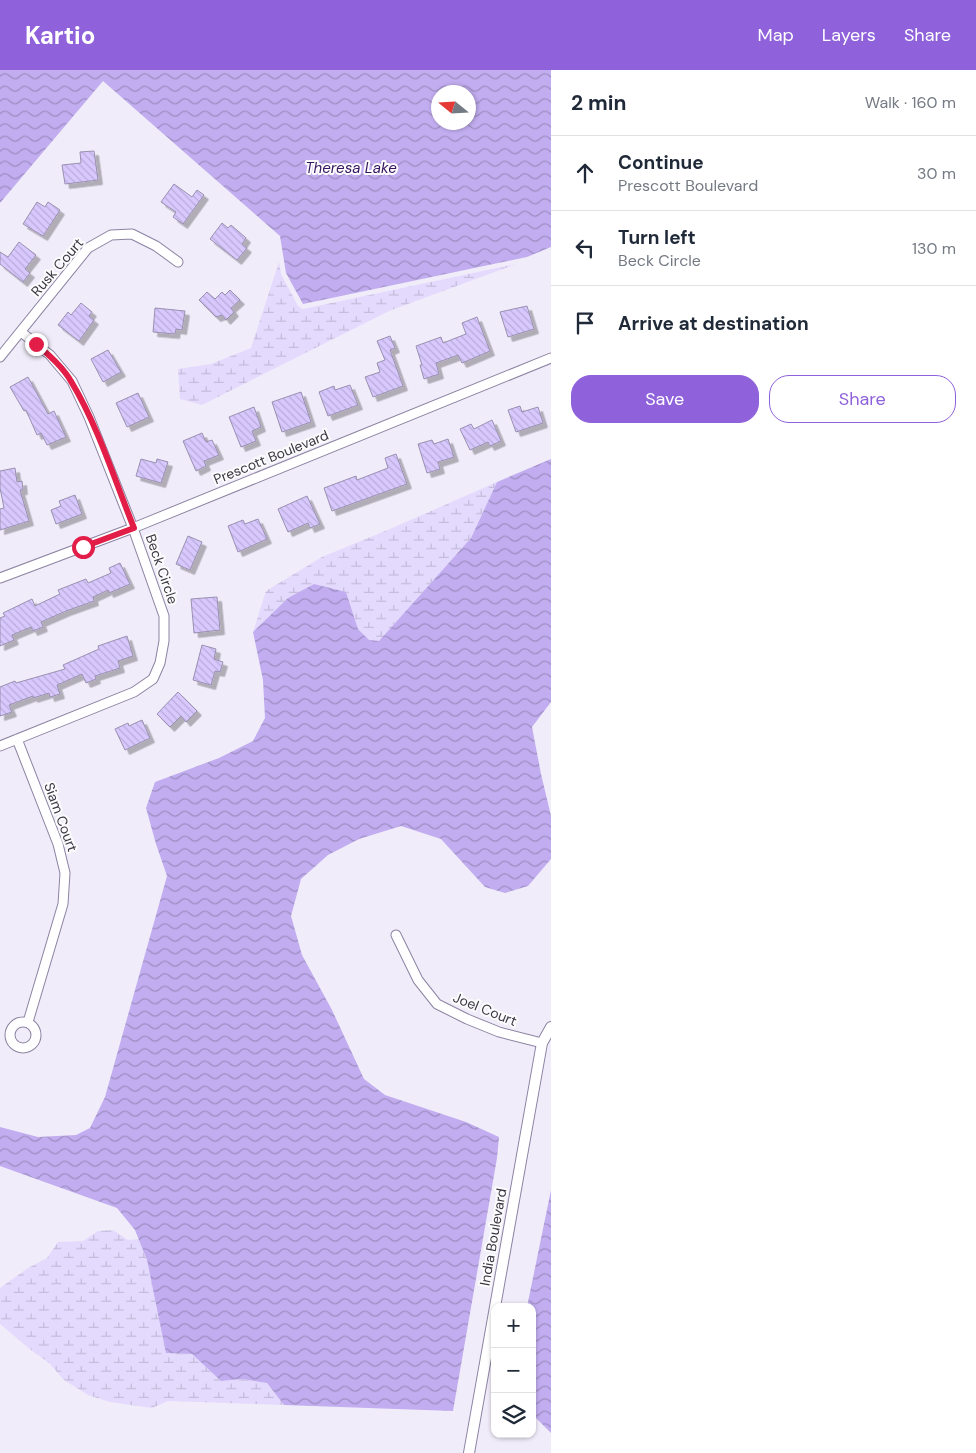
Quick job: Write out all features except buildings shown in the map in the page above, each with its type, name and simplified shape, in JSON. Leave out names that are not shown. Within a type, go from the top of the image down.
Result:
[{"type":"street","name":"Rusk Court","points":[[0,357],[88,248],[111,235],[132,234],[156,246],[178,262]]},
{"type":"street","name":"Beck Circle","points":[[0,746],[134,692],[153,678],[160,663],[163,648],[164,616],[134,528],[89,417],[72,381],[50,355],[22,332]]},
{"type":"street","name":"Prescott Boulevard","points":[[0,578],[134,528],[551,358]]},
{"type":"street","name":"Siam Court","points":[[18,739],[58,844],[65,873],[63,904],[28,1022]]},
{"type":"street","name":"Joel Court","points":[[396,935],[418,980],[437,1004],[466,1019],[499,1032],[542,1043]]},
{"type":"street","name":"India Boulevard","points":[[469,1453],[542,1043],[551,1027]]},
{"type":"green space","points":[[279,262],[281,274],[298,306],[303,309],[516,264],[389,311],[202,405],[180,399],[178,369],[211,364],[251,348]]},
{"type":"green space","points":[[497,482],[471,538],[379,641],[369,641],[358,629],[346,592],[288,598],[253,632],[266,591],[322,557]]},
{"type":"green space","points":[[113,1230],[128,1240],[139,1239],[147,1260],[167,1353],[192,1354],[221,1381],[242,1379],[267,1383],[284,1405],[168,1401],[152,1408],[110,1402],[88,1395],[64,1380],[49,1363],[0,1324],[0,1288],[28,1268],[47,1258],[58,1242],[83,1241],[98,1231]]},
{"type":"water","name":"Theresa Lake","points":[[0,70],[551,70],[551,247],[527,257],[303,304],[286,273],[280,236],[103,81],[0,203]]},
{"type":"water","points":[[551,459],[551,702],[532,727],[551,816],[551,859],[528,886],[505,893],[485,887],[441,839],[401,826],[359,839],[328,855],[301,879],[291,916],[302,955],[332,1010],[364,1079],[385,1095],[466,1122],[499,1137],[497,1158],[453,1411],[284,1405],[267,1383],[242,1379],[221,1381],[192,1354],[166,1353],[147,1260],[135,1230],[117,1208],[0,1166],[0,1127],[38,1137],[76,1135],[90,1128],[105,1097],[167,876],[146,808],[155,782],[219,758],[253,741],[265,718],[263,680],[253,632],[288,598],[314,584],[346,592],[358,629],[369,640],[379,641],[471,538],[497,482]]},
{"type":"water","points":[[551,1190],[551,1433],[536,1418],[536,1303],[528,1303]]},
{"type":"route","points":[[36,344],[50,355],[72,381],[89,417],[134,528],[83,547]]}]
